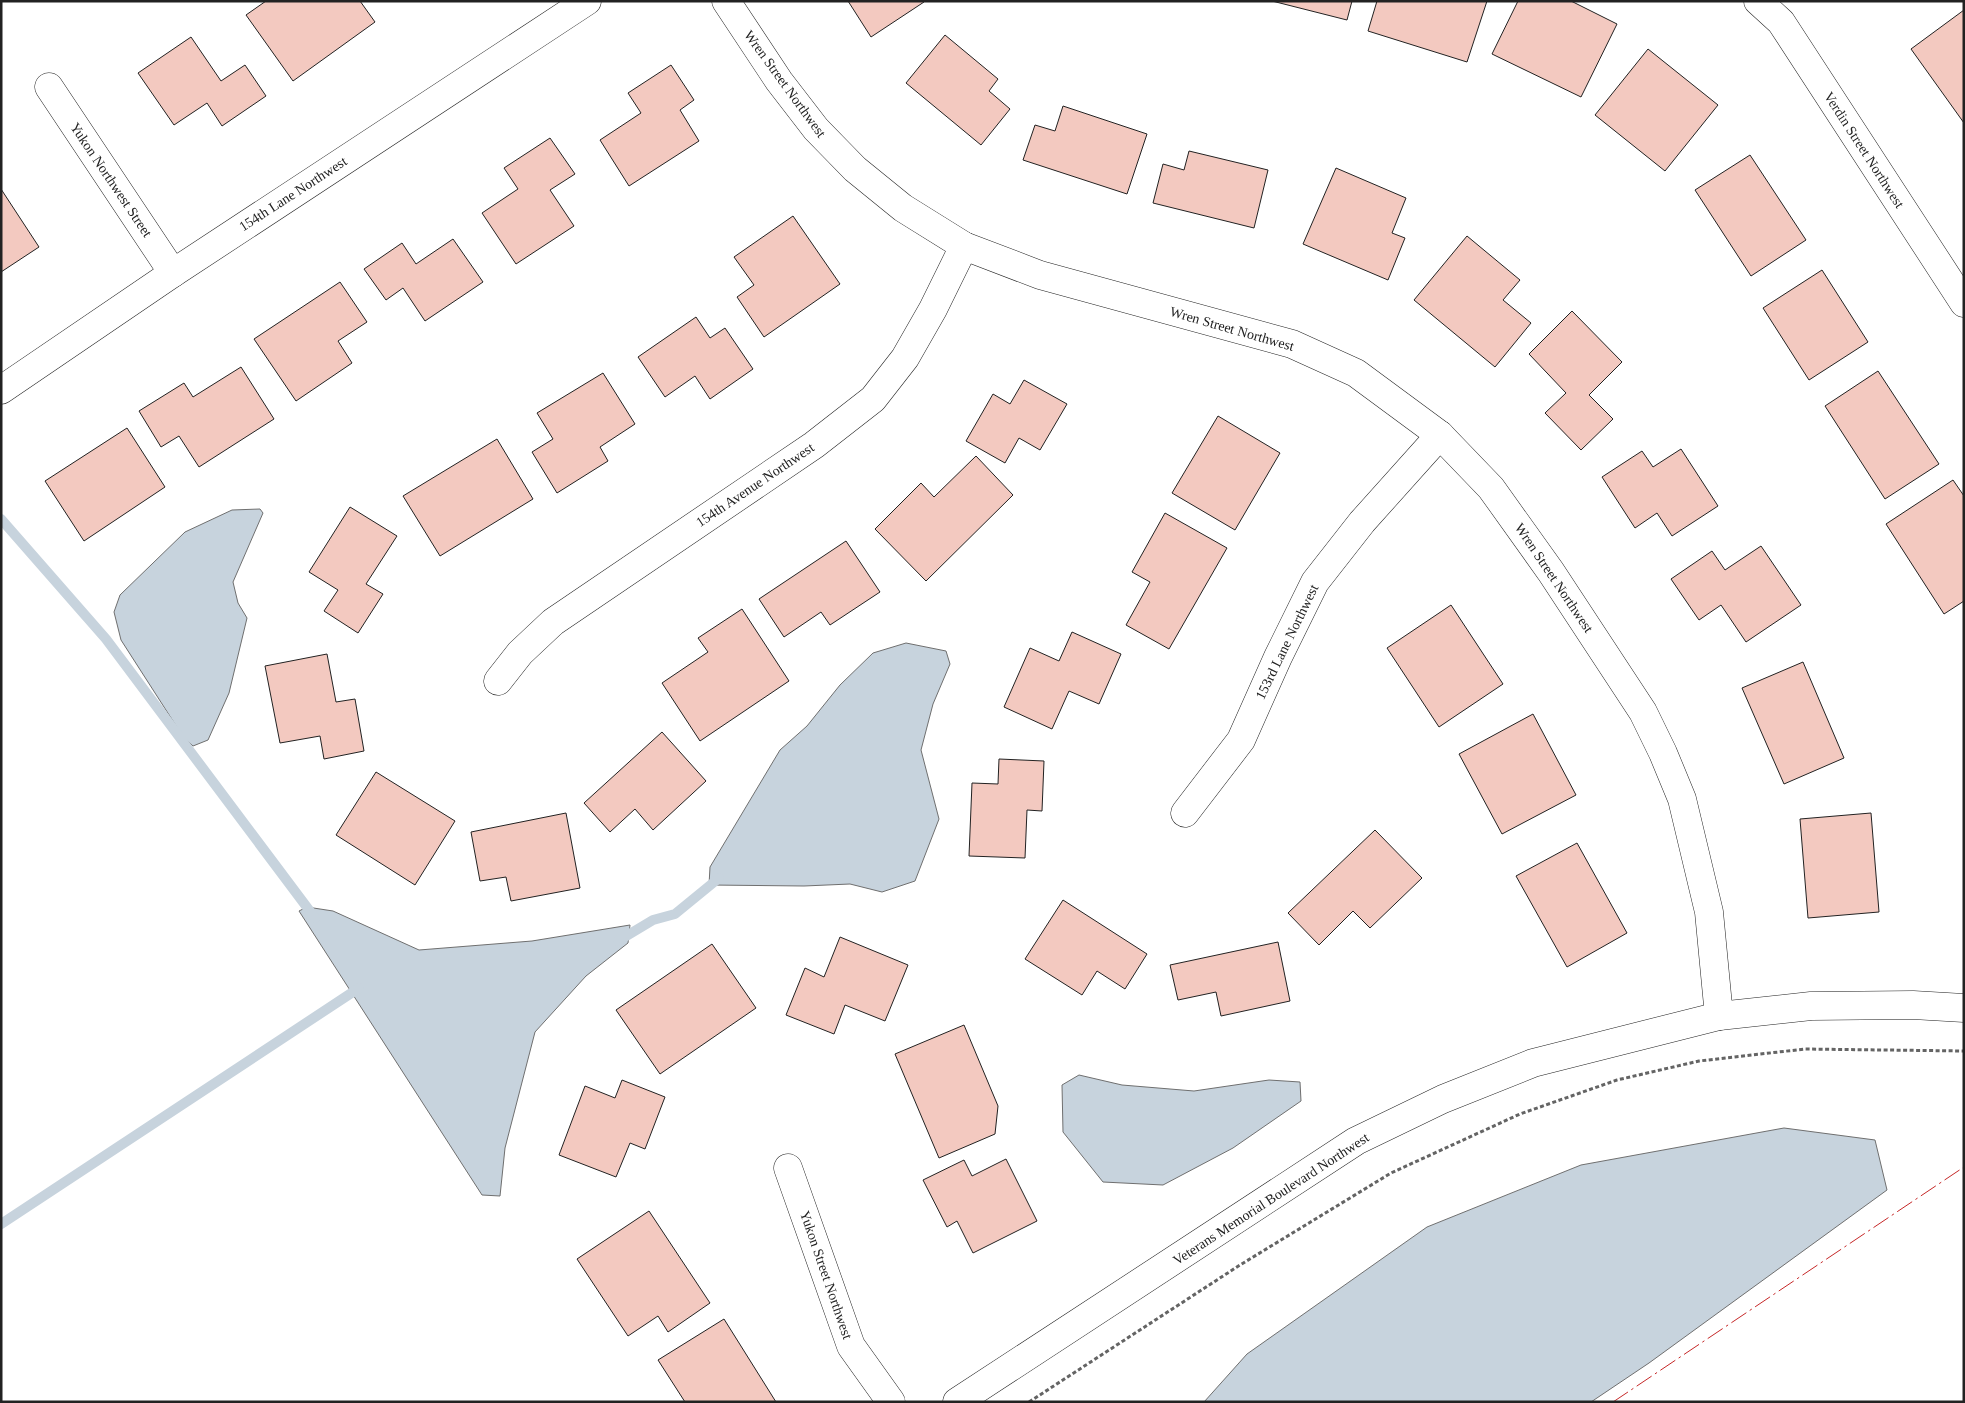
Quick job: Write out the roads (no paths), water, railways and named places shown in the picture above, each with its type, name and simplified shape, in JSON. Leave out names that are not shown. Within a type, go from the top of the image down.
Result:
[{"type":"street","name":"154th Lane Northwest","points":[[1,390],[173,273],[587,1]]},
{"type":"street","name":"Wren Street Northwest","points":[[726,1],[779,81],[816,129],[855,169],[903,208],[964,246],[1040,275],[1292,344],[1356,373],[1440,435],[1491,488],[1551,572],[1643,712],[1663,753],[1682,799],[1705,892],[1709,912],[1719,1016]]},
{"type":"street","name":"Verdin Street Northwest","points":[[1758,1],[1781,22],[1964,303]]},
{"type":"street","name":"Yukon Northwest Street","points":[[49,87],[173,273]]},
{"type":"street","name":"154th Avenue Northwest","points":[[498,681],[520,653],[553,622],[814,445],[873,399],[905,358],[964,246]]},
{"type":"street","name":"153rd Lane Northwest","points":[[1185,813],[1241,740],[1278,657],[1315,582],[1362,522],[1440,435]]},
{"type":"street","name":"Veterans Memorial Boulevard Northwest","points":[[957,1402],[1356,1141],[1443,1099],[1532,1063],[1719,1016],[1811,1006],[1913,1005],[1964,1008]]},
{"type":"street","name":"Yukon Street Northwest","points":[[788,1168],[851,1346],[891,1402]]},
{"type":"waterway","points":[[1,519],[106,639],[315,918]]},
{"type":"waterway","points":[[618,941],[653,920],[675,914],[719,878]]},
{"type":"waterway","points":[[1,1224],[359,988]]}]
